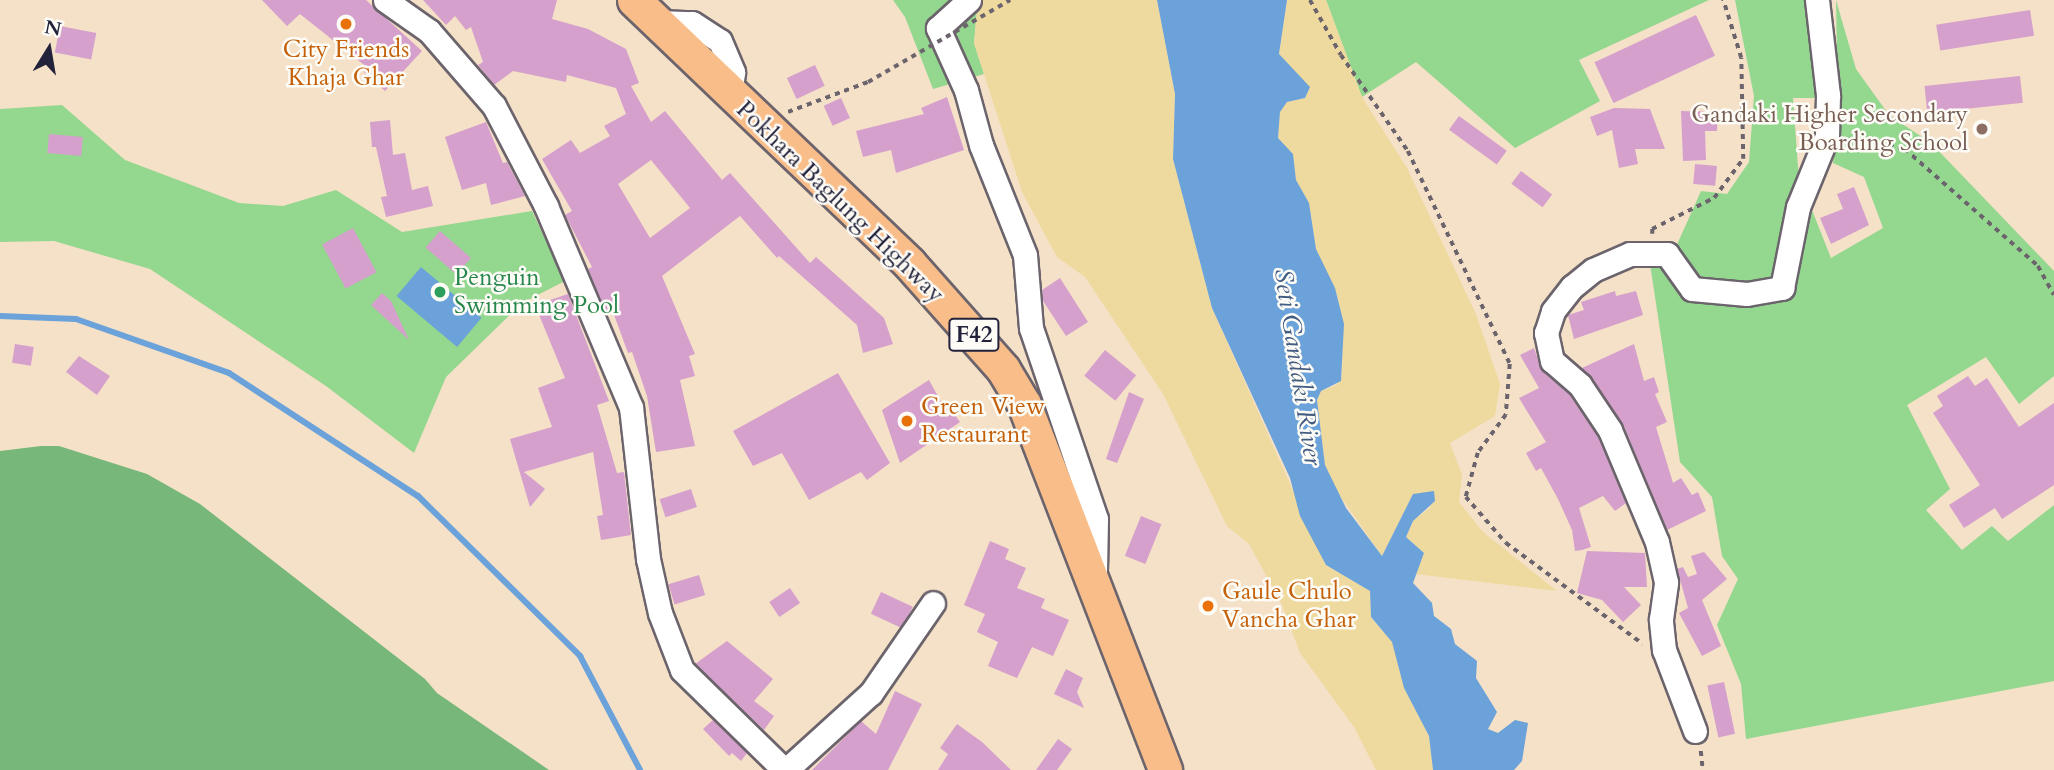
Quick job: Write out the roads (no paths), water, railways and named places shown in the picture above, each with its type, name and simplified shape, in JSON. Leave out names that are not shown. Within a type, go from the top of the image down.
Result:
[{"type":"highway","name":"Pokhara Baglung Highway","points":[[645,11],[784,147],[909,263],[1003,369],[1024,404],[1094,593],[1165,770]]},
{"type":"street","points":[[969,0],[938,27],[966,90],[981,145],[1025,255],[1031,328],[1096,519],[1094,593]]},
{"type":"street","points":[[1695,731],[1664,650],[1661,619],[1666,583],[1657,542],[1610,430],[1580,385],[1552,361],[1546,347],[1549,319],[1572,287],[1593,270],[1630,254],[1667,254],[1692,289],[1747,294],[1782,288],[1798,207],[1827,136],[1828,95],[1817,0]]},
{"type":"street","points":[[391,2],[429,31],[494,106],[546,206],[631,407],[648,559],[660,612],[682,670],[785,770],[871,692],[933,603]]},
{"type":"water","name":"Seti Gandaki River","points":[[1157,0],[1287,0],[1279,54],[1310,87],[1305,98],[1287,102],[1280,112],[1278,138],[1293,154],[1296,180],[1309,203],[1316,249],[1335,288],[1344,324],[1341,381],[1321,391],[1317,400],[1325,465],[1346,508],[1382,556],[1413,494],[1434,491],[1435,501],[1413,521],[1406,537],[1424,553],[1413,583],[1432,603],[1434,616],[1451,629],[1455,644],[1477,661],[1476,678],[1497,712],[1488,729],[1498,733],[1515,720],[1528,723],[1522,761],[1514,770],[1433,770],[1429,736],[1404,688],[1392,642],[1371,617],[1370,591],[1326,565],[1300,516],[1290,478],[1212,308],[1173,159],[1175,94]]},
{"type":"water","points":[[421,267],[482,318],[457,347],[397,296]]},
{"type":"waterway","points":[[0,316],[76,319],[229,373],[418,496],[580,656],[640,770]]},
{"type":"place","name":"City Friends Khaja Ghar","points":[[346,24]]},
{"type":"place","name":"Gandaki Higher Secondary Boarding School","points":[[1982,129]]},
{"type":"place","name":"Penguin Swimming Pool","points":[[440,292]]},
{"type":"place","name":"Green View Restaurant","points":[[907,421]]},
{"type":"place","name":"Gaule Chulo Vancha Ghar","points":[[1208,606]]}]
